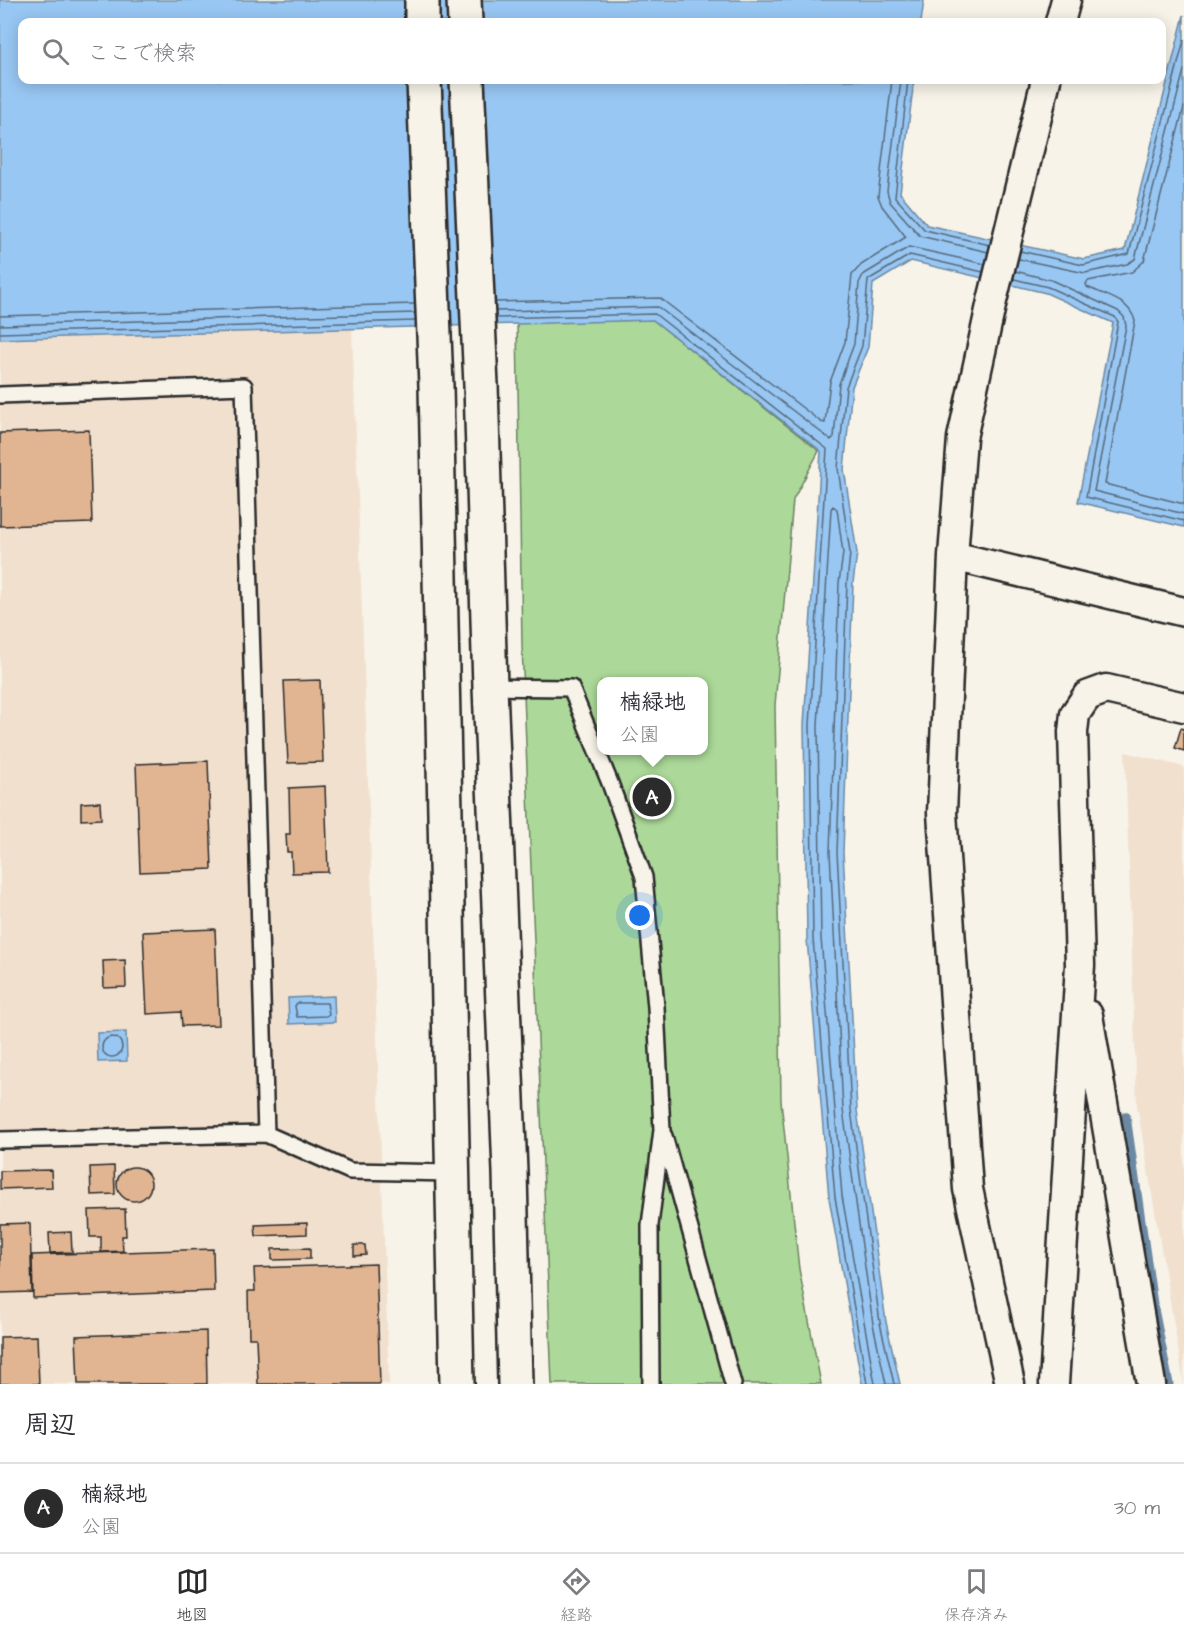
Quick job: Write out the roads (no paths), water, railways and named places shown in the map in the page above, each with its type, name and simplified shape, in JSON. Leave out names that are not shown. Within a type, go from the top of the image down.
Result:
[{"type":"street","points":[[422,0],[422,18]]},
{"type":"street","points":[[464,0],[465,18]]},
{"type":"street","points":[[1061,18],[1066,0]]},
{"type":"street","points":[[424,84],[436,386],[457,1384]]},
{"type":"street","points":[[468,84],[482,385],[490,687],[510,1172],[515,1384]]},
{"type":"street","points":[[1010,1384],[968,1189],[942,813],[953,556],[962,438],[992,301],[1046,84]]},
{"type":"street","points":[[953,556],[1184,612]]},
{"type":"street","points":[[1054,1384],[1080,965],[1073,732],[1075,714],[1087,696],[1106,688],[1184,707]]},
{"type":"street","points":[[1080,965],[1151,1384]]},
{"type":"lane","points":[[0,395],[244,386],[266,1134]]},
{"type":"lane","points":[[490,687],[570,688],[597,752]]},
{"type":"lane","points":[[598,755],[645,877],[656,1007],[662,1130],[650,1225],[651,1384]]},
{"type":"lane","points":[[662,1130],[733,1384]]},
{"type":"lane","points":[[0,1140],[266,1134],[350,1171],[452,1173]]},
{"type":"water","points":[[0,0],[924,0],[922,18],[18,18],[18,84],[914,84],[900,193],[927,225],[1084,259],[1125,250],[1184,15],[1184,527],[1078,502],[1113,323],[1046,293],[911,261],[873,284],[868,347],[852,387],[844,469],[857,553],[853,583],[843,852],[857,1110],[886,1322],[900,1384],[862,1384],[829,1198],[807,939],[804,725],[821,451],[653,320],[0,339]]},
{"type":"water","points":[[334,996],[335,1022],[289,1024],[288,998]]},
{"type":"water","points":[[126,1032],[127,1061],[98,1062],[97,1033]]},
{"type":"waterway","points":[[1126,1116],[1153,1304],[1169,1384]]},
{"type":"place","name":"楠緑地","points":[[652,797]]}]
